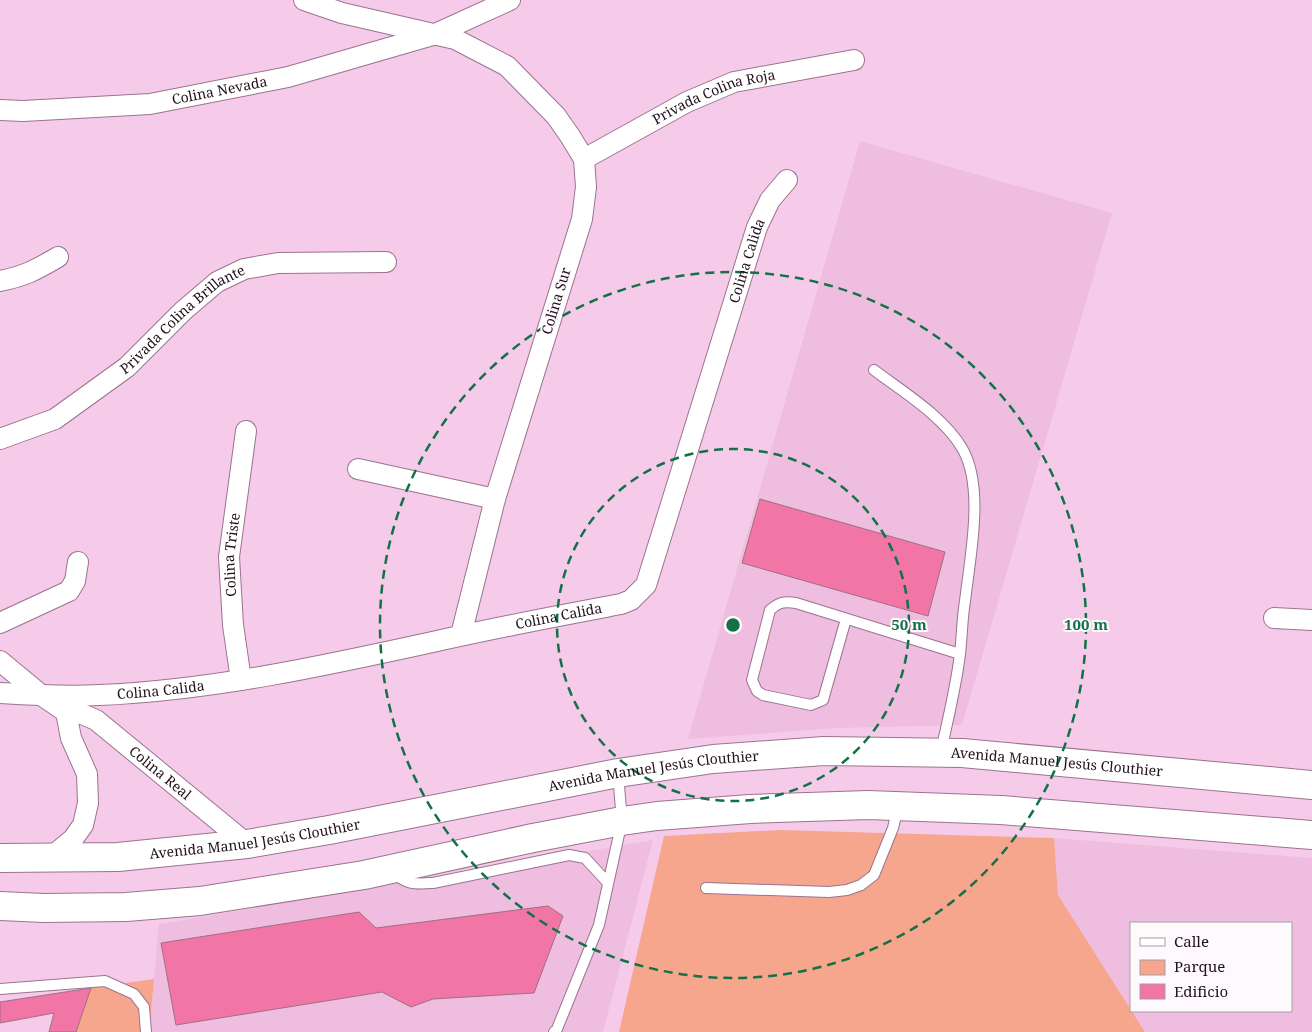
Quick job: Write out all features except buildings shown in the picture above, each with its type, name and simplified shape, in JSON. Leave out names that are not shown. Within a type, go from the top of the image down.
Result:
[{"type":"street","name":"Colina Sur","points":[[304,0],[342,12],[455,39],[507,66],[556,116],[584,159],[586,188],[582,219],[495,499],[461,636]]},
{"type":"street","name":"Colina Nevada","points":[[0,110],[22,111],[150,104],[288,77],[433,35],[510,0]]},
{"type":"street","name":"Privada Colina Roja","points":[[584,159],[686,102],[734,82],[854,60]]},
{"type":"street","name":"Colina Calida","points":[[0,693],[98,695],[147,692],[240,680],[291,672],[621,604],[631,600],[646,585],[757,227],[770,200],[787,180]]},
{"type":"street","points":[[0,281],[21,277],[58,257]]},
{"type":"street","name":"Privada Colina Brillante","points":[[0,439],[56,419],[127,367],[183,311],[217,282],[244,269],[278,263],[386,262]]},
{"type":"street","name":"Colina Triste","points":[[240,680],[228,557],[246,431]]},
{"type":"street","points":[[358,469],[495,499]]},
{"type":"street","points":[[0,623],[68,591],[75,581],[78,562]]},
{"type":"street","points":[[1274,618],[1312,620]]},
{"type":"street","name":"Colina Real","points":[[0,661],[41,695],[66,712],[82,714],[96,720],[247,844]]},
{"type":"street","points":[[50,858],[73,839],[83,825],[88,803],[87,774],[71,738],[66,712]]},
{"type":"street","name":"Avenida Manuel Jesús Clouthier","points":[[0,858],[118,857],[247,844],[618,773],[713,759],[824,751],[962,753],[1312,785]]},
{"type":"street","points":[[0,906],[44,908],[117,907],[200,902],[391,869],[622,821],[658,816],[750,809],[868,805],[1001,810],[1312,835]]},
{"type":"lane","points":[[874,370],[944,424],[962,447],[970,464],[974,483],[973,518],[960,654],[941,753]]},
{"type":"lane","points":[[846,619],[823,700],[812,705],[763,695],[753,686],[752,680],[770,610],[778,603],[787,601],[796,603],[960,654]]},
{"type":"lane","points":[[554,1032],[557,1029],[600,925],[622,821],[618,773]]},
{"type":"lane","points":[[706,888],[829,892],[847,890],[861,885],[874,874],[893,828],[898,806]]},
{"type":"lane","points":[[391,869],[401,880],[414,884],[433,884],[569,855],[585,858],[608,884]]},
{"type":"lane","points":[[0,989],[105,981],[134,994],[144,1007],[146,1032]]},
{"type":"shaded area","points":[[860,141],[1112,213],[962,725],[837,728],[688,739]]},
{"type":"shaded area","points":[[1054,838],[1312,858],[1312,1032],[1145,1032],[1132,1012],[1292,1012],[1292,922],[1130,922],[1130,1008],[1058,895]]},
{"type":"shaded area","points":[[653,840],[603,1032],[149,1032],[159,924]]},
{"type":"green space","points":[[781,830],[1054,838],[1058,895],[1130,1008],[1130,1012],[1132,1012],[1145,1032],[619,1032],[664,836]]},
{"type":"green space","points":[[154,979],[149,1032],[76,1032],[91,988]]}]
